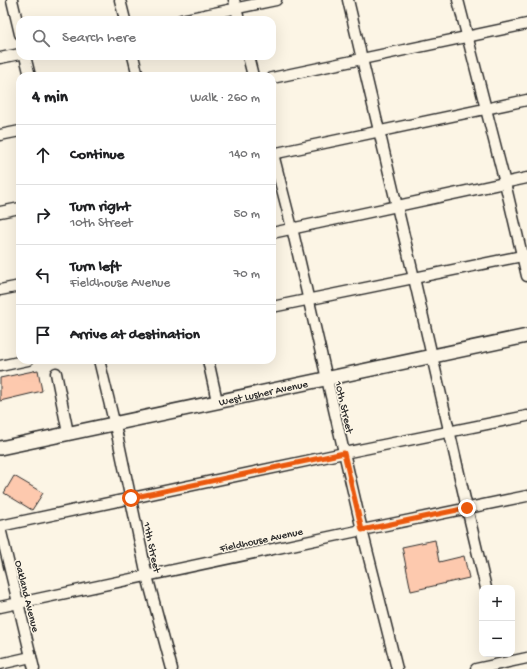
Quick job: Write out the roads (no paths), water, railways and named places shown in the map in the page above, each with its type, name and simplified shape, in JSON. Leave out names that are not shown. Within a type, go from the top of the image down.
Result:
[{"type":"main road","name":"West Lusher Avenue","points":[[0,448],[527,336]]},
{"type":"street","points":[[12,0],[16,17]]},
{"type":"street","points":[[120,0],[124,16]]},
{"type":"street","points":[[194,16],[235,4],[276,0]]},
{"type":"street","points":[[348,0],[485,585]]},
{"type":"street","points":[[458,0],[525,256],[527,276]]},
{"type":"street","points":[[235,4],[238,16]]},
{"type":"street","points":[[276,77],[527,24]]},
{"type":"street","points":[[0,58],[16,55]]},
{"type":"street","points":[[26,60],[29,72]]},
{"type":"street","points":[[134,60],[137,72]]},
{"type":"street","points":[[249,60],[252,72]]},
{"type":"street","points":[[276,152],[527,100]]},
{"type":"street","points":[[0,135],[16,132]]},
{"type":"street","name":"10th Street","points":[[276,168],[292,228],[362,530],[397,669]]},
{"type":"street","points":[[276,232],[527,178]]},
{"type":"street","points":[[0,212],[16,209]]},
{"type":"street","points":[[276,306],[525,256]]},
{"type":"street","points":[[0,290],[16,287]]},
{"type":"street","points":[[0,366],[16,363]]},
{"type":"street","name":"11th Street","points":[[100,364],[115,423],[147,576],[172,669]]},
{"type":"street","points":[[209,364],[217,401]]},
{"type":"street","points":[[56,372],[68,433]]},
{"type":"street","points":[[0,527],[344,453],[527,416]]},
{"type":"street","name":"Fieldhouse Avenue","points":[[0,607],[527,496]]},
{"type":"street","name":"Oakland Avenue","points":[[0,527],[34,669]]},
{"type":"street","points":[[0,664],[31,657]]},
{"type":"street","points":[[476,669],[504,658],[527,658]]}]
